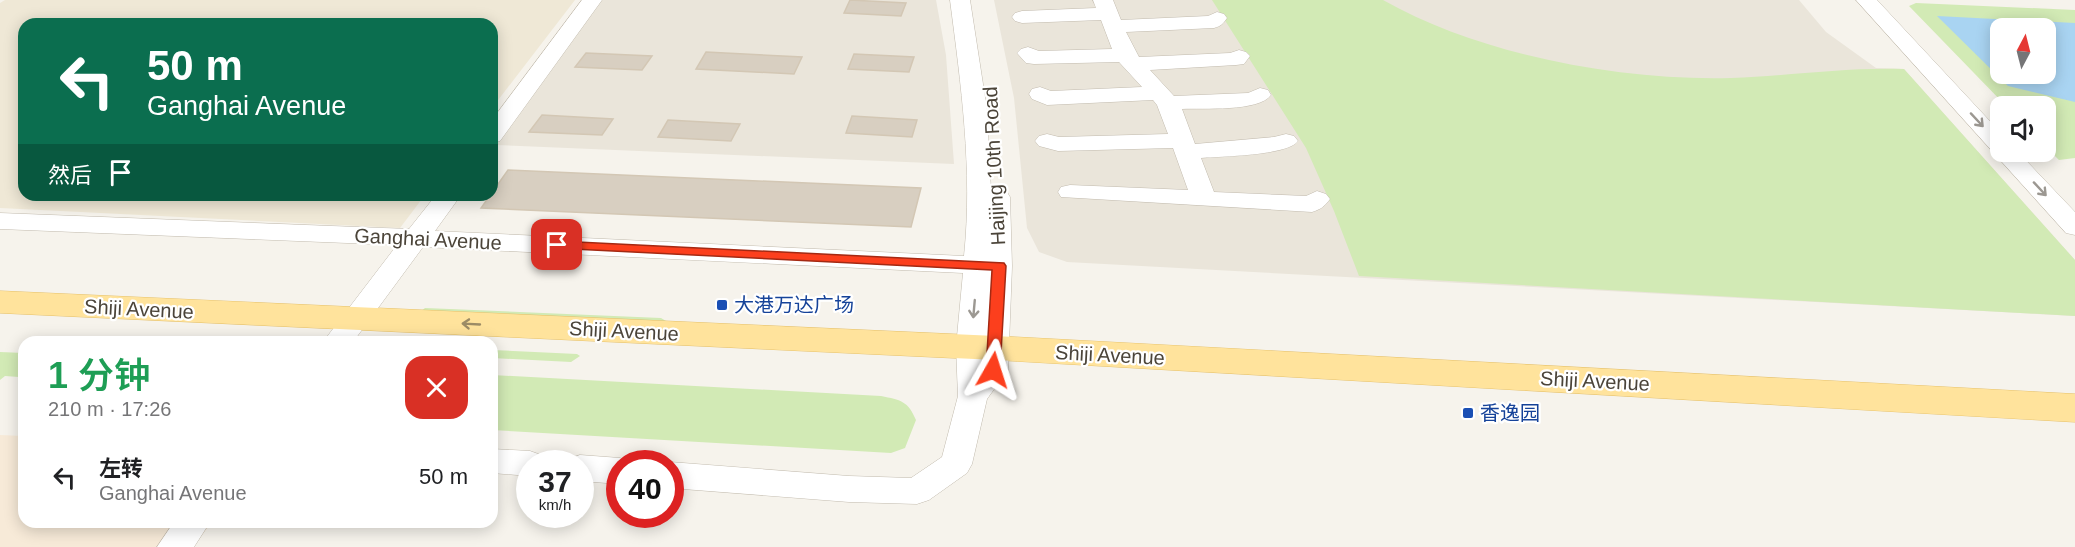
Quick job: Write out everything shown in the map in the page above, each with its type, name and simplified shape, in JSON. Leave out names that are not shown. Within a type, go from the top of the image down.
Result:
[{"type":"main road","name":"Shiji Avenue","points":[[0,302],[383,336]]},
{"type":"main road","name":"Shiji Avenue","points":[[0,322],[419,336]]},
{"type":"main road","name":"Shiji Avenue","points":[[498,340],[2075,430]]},
{"type":"main road","name":"Shiji Avenue","points":[[498,345],[2075,408]]},
{"type":"street","points":[[498,128],[592,0]]},
{"type":"street","name":"Haijing 10th Road","points":[[960,0],[970,58],[979,146],[980,228],[988,266]]},
{"type":"street","name":"Haijing 10th Road","points":[[684,476],[849,489],[917,491],[956,464],[980,366],[997,150],[984,44],[975,0]]},
{"type":"street","points":[[1866,0],[1990,135]]},
{"type":"street","points":[[1883,0],[1990,112]]},
{"type":"street","points":[[1108,13],[1129,59],[1164,98],[1203,199]]},
{"type":"street","points":[[1022,17],[1108,13],[1214,21],[1217,18]]},
{"type":"street","points":[[1028,53],[1034,58],[1236,59],[1239,56]]},
{"type":"street","points":[[1040,94],[1047,98],[1253,99],[1260,95]]},
{"type":"street","points":[[1047,141],[1058,144],[1184,146],[1276,144],[1286,141]]},
{"type":"street","points":[[2014,162],[2075,227]]},
{"type":"street","points":[[2038,162],[2075,200]]},
{"type":"street","points":[[1070,192],[1312,204],[1317,200]]},
{"type":"street","points":[[344,332],[445,201]]},
{"type":"street","name":"Ganghai Avenue","points":[[0,221],[417,238],[988,266]]},
{"type":"street","points":[[498,461],[516,463]]},
{"type":"street","points":[[174,547],[188,528]]},
{"type":"shaded area","points":[[5,0],[575,0],[498,100],[498,18],[18,18],[18,201],[420,201],[400,228],[0,208],[0,3]]},
{"type":"shaded area","points":[[601,0],[936,0],[946,55],[954,164],[498,145],[498,141]]},
{"type":"shaded area","points":[[994,0],[1799,0],[1826,32],[1876,68],[1904,69],[2075,260],[2075,316],[1067,262],[1039,252],[1027,228],[1014,98]]},
{"type":"shaded area","points":[[0,435],[18,436],[18,528],[207,528],[193,547],[0,547]]},
{"type":"green space","points":[[1212,0],[1383,0],[1421,19],[1506,50],[1552,61],[1643,75],[1731,78],[1861,69],[1904,69],[2075,260],[2075,316],[1359,276],[1306,148]]},
{"type":"green space","points":[[1916,3],[2075,10],[2075,158],[2059,160],[2056,157],[2056,96],[1996,96],[1909,6]]},
{"type":"green space","points":[[425,308],[661,318],[666,321],[420,312]]},
{"type":"green space","points":[[498,350],[580,356],[571,362],[498,358]]},
{"type":"green space","points":[[0,352],[18,353],[18,377],[5,376],[0,380]]},
{"type":"green space","points":[[498,375],[881,396],[903,402],[916,420],[905,448],[891,453],[498,430]]},
{"type":"water","points":[[1937,16],[1990,19],[1990,68]]},
{"type":"water","points":[[2056,22],[2075,23],[2075,102],[2006,84],[2056,84]]},
{"type":"building","points":[[850,0],[906,3],[901,16],[844,13]]},
{"type":"building","points":[[706,52],[802,57],[794,74],[696,69]]},
{"type":"building","points":[[586,53],[652,56],[642,70],[575,67]]},
{"type":"building","points":[[854,54],[914,57],[909,72],[848,69]]},
{"type":"building","points":[[542,115],[613,119],[602,135],[529,132]]},
{"type":"building","points":[[852,116],[917,120],[912,137],[846,133]]},
{"type":"building","points":[[668,120],[740,124],[731,141],[658,137]]},
{"type":"building","points":[[508,170],[921,188],[911,227],[481,208],[486,201],[498,201],[498,184]]},
{"type":"place","name":"大港万达广场","points":[[722,305]]},
{"type":"place","name":"香逸园","points":[[1468,413]]},
{"type":"route","points":[[557,245],[999,266],[993,370]]}]
